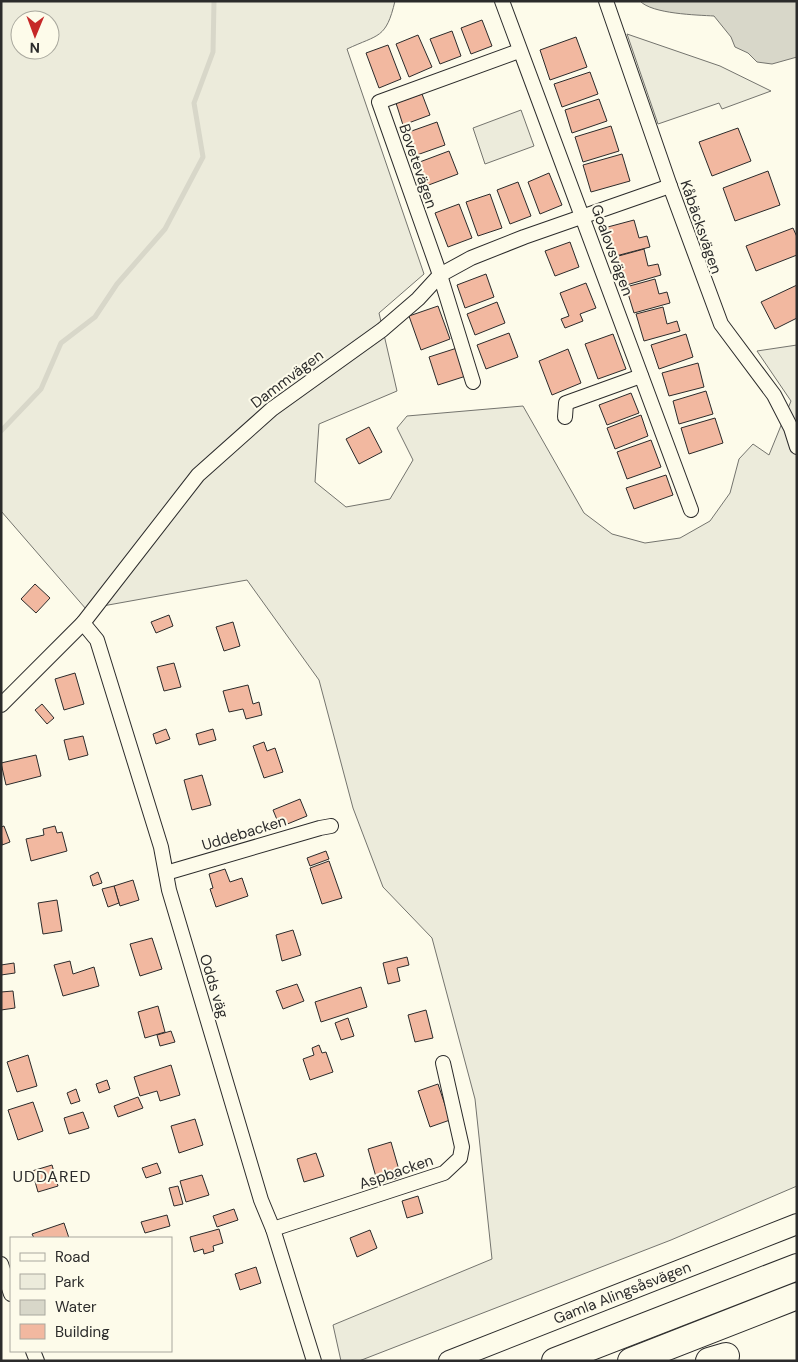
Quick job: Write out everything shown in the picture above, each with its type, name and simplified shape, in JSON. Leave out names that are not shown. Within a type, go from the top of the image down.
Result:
[{"type":"highway","points":[[555,1361],[797,1267]]},
{"type":"highway","points":[[631,1361],[797,1296]]},
{"type":"street","name":"Goalovsvägen","points":[[502,1],[691,510]]},
{"type":"street","name":"Kåbäcksvägen","points":[[606,1],[670,186],[721,324],[774,394],[791,428],[797,447]]},
{"type":"street","name":"Bovetevägen","points":[[473,382],[440,275],[379,102],[519,51]]},
{"type":"street","name":"Dammvägen","points":[[1,705],[83,623],[198,475],[272,408],[382,330],[418,299],[440,275],[471,258],[582,216],[670,186]]},
{"type":"street","points":[[565,417],[566,402],[641,376]]},
{"type":"street","name":"Odds väg","points":[[83,623],[97,640],[161,847],[169,890],[261,1200],[273,1229],[314,1361]]},
{"type":"street","name":"Uddebacken","points":[[166,873],[331,826]]},
{"type":"street","name":"Aspbacken","points":[[273,1229],[416,1184],[444,1173],[453,1167],[460,1158],[462,1147],[443,1063]]},
{"type":"street","name":"Gamla Alingsåsvägen","points":[[449,1361],[797,1224]]},
{"type":"street","points":[[1,1264],[10,1291]]},
{"type":"green space","points":[[1,1],[395,1],[388,22],[380,34],[347,49],[424,274],[379,313],[397,391],[319,424],[315,482],[346,507],[390,499],[413,460],[397,428],[407,416],[523,406],[584,513],[612,534],[645,543],[680,538],[710,521],[730,493],[739,459],[753,444],[769,455],[791,401],[757,351],[797,345],[797,1186],[671,1240],[359,1361],[341,1361],[333,1325],[492,1259],[475,1099],[432,938],[383,887],[353,808],[319,680],[247,580],[86,609],[1,511]]},
{"type":"green space","points":[[627,34],[720,66],[771,91],[722,109],[719,103],[658,124]]},
{"type":"green space","points":[[521,110],[534,146],[485,164],[473,128]]},
{"type":"water","points":[[640,1],[797,1],[797,57],[772,64],[757,62],[748,53],[735,47],[731,37],[714,16],[654,9]]},
{"type":"building","points":[[482,20],[492,46],[471,54],[461,28]]},
{"type":"building","points":[[452,31],[461,56],[440,64],[430,39]]},
{"type":"building","points":[[418,35],[432,67],[409,77],[396,44]]},
{"type":"building","points":[[576,37],[587,67],[550,80],[540,50]]},
{"type":"building","points":[[388,45],[401,79],[379,88],[366,53]]},
{"type":"building","points":[[590,72],[598,94],[562,107],[554,84]]},
{"type":"building","points":[[422,94],[430,115],[403,125],[396,103]]},
{"type":"building","points":[[599,99],[607,121],[572,133],[565,110]]},
{"type":"building","points":[[437,122],[445,145],[414,156],[406,133]]},
{"type":"building","points":[[611,126],[619,151],[583,162],[575,137]]},
{"type":"building","points":[[738,128],[751,161],[712,176],[699,142]]},
{"type":"building","points":[[449,151],[458,174],[426,186],[417,163]]},
{"type":"building","points":[[622,154],[630,181],[591,192],[583,165]]},
{"type":"building","points":[[768,171],[780,205],[735,221],[723,188]]},
{"type":"building","points":[[549,173],[562,205],[540,214],[528,182]]},
{"type":"building","points":[[518,182],[531,216],[510,224],[497,190]]},
{"type":"building","points":[[490,194],[502,228],[478,236],[466,202]]},
{"type":"building","points":[[459,204],[472,238],[448,247],[435,213]]},
{"type":"building","points":[[634,220],[639,238],[647,236],[650,247],[612,257],[604,228]]},
{"type":"building","points":[[793,228],[797,237],[797,255],[756,271],[746,246]]},
{"type":"building","points":[[570,242],[579,267],[555,276],[545,251]]},
{"type":"building","points":[[644,249],[648,266],[658,264],[661,275],[623,286],[615,257]]},
{"type":"building","points":[[486,274],[494,297],[465,308],[457,285]]},
{"type":"building","points":[[655,279],[659,294],[667,292],[670,303],[634,313],[626,287]]},
{"type":"building","points":[[586,283],[596,308],[580,314],[583,321],[565,328],[561,319],[569,316],[560,293]]},
{"type":"building","points":[[797,285],[797,318],[775,329],[761,302]]},
{"type":"building","points":[[497,302],[505,323],[475,335],[467,314]]},
{"type":"building","points":[[438,306],[450,339],[421,350],[409,316]]},
{"type":"building","points":[[663,307],[667,324],[677,321],[680,331],[644,341],[636,314]]},
{"type":"building","points":[[509,333],[518,357],[486,369],[477,345]]},
{"type":"building","points":[[613,334],[626,369],[598,379],[585,344]]},
{"type":"building","points":[[686,334],[693,357],[659,369],[651,345]]},
{"type":"building","points":[[457,348],[466,376],[438,385],[429,357]]},
{"type":"building","points":[[568,349],[581,383],[552,395],[539,361]]},
{"type":"building","points":[[698,363],[704,387],[669,396],[662,373]]},
{"type":"building","points":[[706,391],[713,414],[679,424],[673,401]]},
{"type":"building","points":[[631,393],[639,413],[607,425],[599,405]]},
{"type":"building","points":[[641,415],[648,436],[615,449],[607,428]]},
{"type":"building","points":[[715,418],[723,443],[689,454],[681,428]]},
{"type":"building","points":[[369,427],[382,452],[359,464],[346,439]]},
{"type":"building","points":[[651,440],[661,467],[627,479],[617,452]]},
{"type":"building","points":[[666,475],[673,495],[634,509],[626,488]]},
{"type":"building","points":[[35,584],[50,598],[36,613],[21,599]]},
{"type":"building","points":[[169,615],[173,626],[156,633],[151,622]]},
{"type":"building","points":[[233,622],[240,646],[224,651],[216,627]]},
{"type":"building","points":[[174,663],[181,687],[164,691],[157,667]]},
{"type":"building","points":[[75,673],[84,704],[64,710],[55,679]]},
{"type":"building","points":[[248,685],[253,704],[259,702],[262,715],[246,719],[243,709],[229,712],[223,691]]},
{"type":"building","points":[[42,704],[54,718],[47,724],[35,710]]},
{"type":"building","points":[[166,729],[170,739],[156,744],[153,734]]},
{"type":"building","points":[[213,729],[216,740],[199,745],[196,734]]},
{"type":"building","points":[[83,736],[88,755],[69,760],[64,740]]},
{"type":"building","points":[[264,742],[267,751],[275,748],[283,772],[264,778],[253,746]]},
{"type":"building","points":[[36,755],[41,776],[6,785],[1,763]]},
{"type":"building","points":[[202,775],[211,805],[192,810],[184,780]]},
{"type":"building","points":[[300,799],[307,816],[280,827],[273,810]]},
{"type":"building","points":[[4,826],[10,842],[2,845],[1,827]]},
{"type":"building","points":[[55,826],[57,833],[62,832],[67,851],[31,861],[26,839],[44,835],[43,829]]},
{"type":"building","points":[[326,851],[329,859],[310,866],[307,858]]},
{"type":"building","points":[[329,861],[342,898],[322,904],[310,868]]},
{"type":"building","points":[[225,869],[230,882],[242,878],[248,896],[216,907],[210,889],[213,888],[209,874]]},
{"type":"building","points":[[98,872],[102,883],[93,886],[90,876]]},
{"type":"building","points":[[133,880],[139,900],[120,906],[114,886]]},
{"type":"building","points":[[114,886],[119,903],[108,907],[102,889]]},
{"type":"building","points":[[57,900],[62,931],[43,934],[38,903]]},
{"type":"building","points":[[293,930],[301,955],[282,961],[276,935]]},
{"type":"building","points":[[152,938],[162,969],[140,976],[130,944]]},
{"type":"building","points":[[407,957],[409,965],[397,968],[400,981],[388,984],[383,963]]},
{"type":"building","points":[[70,961],[73,974],[94,967],[99,986],[63,996],[54,965]]},
{"type":"building","points":[[14,963],[15,973],[1,975],[1,965]]},
{"type":"building","points":[[297,984],[304,1001],[283,1009],[276,991]]},
{"type":"building","points":[[361,987],[367,1007],[321,1022],[315,1002]]},
{"type":"building","points":[[13,991],[15,1008],[1,1010],[1,992]]},
{"type":"building","points":[[158,1006],[165,1032],[145,1038],[138,1012]]},
{"type":"building","points":[[426,1010],[433,1038],[415,1042],[408,1015]]},
{"type":"building","points":[[348,1018],[354,1036],[341,1040],[335,1023]]},
{"type":"building","points":[[171,1031],[175,1042],[160,1046],[157,1035]]},
{"type":"building","points":[[319,1045],[322,1053],[326,1052],[333,1072],[310,1080],[303,1059],[314,1055],[312,1048]]},
{"type":"building","points":[[28,1055],[37,1086],[17,1092],[7,1062]]},
{"type":"building","points":[[171,1065],[180,1095],[160,1101],[157,1091],[140,1096],[134,1077]]},
{"type":"building","points":[[107,1080],[110,1089],[99,1093],[96,1084]]},
{"type":"building","points":[[438,1084],[450,1120],[430,1127],[418,1091]]},
{"type":"building","points":[[76,1089],[80,1101],[71,1104],[67,1093]]},
{"type":"building","points":[[138,1097],[143,1108],[118,1117],[114,1106]]},
{"type":"building","points":[[33,1102],[43,1131],[18,1140],[8,1110]]},
{"type":"building","points":[[83,1112],[89,1128],[69,1134],[64,1118]]},
{"type":"building","points":[[195,1119],[203,1145],[179,1153],[171,1126]]},
{"type":"building","points":[[391,1142],[401,1177],[378,1184],[368,1149]]},
{"type":"building","points":[[316,1153],[324,1176],[304,1182],[297,1159]]},
{"type":"building","points":[[157,1163],[161,1173],[146,1178],[142,1168]]},
{"type":"building","points":[[52,1165],[58,1186],[38,1192],[32,1171]]},
{"type":"building","points":[[202,1175],[209,1195],[186,1202],[180,1181]]},
{"type":"building","points":[[178,1186],[183,1204],[174,1206],[169,1188]]},
{"type":"building","points":[[418,1196],[423,1213],[407,1218],[402,1201]]},
{"type":"building","points":[[234,1209],[238,1220],[217,1227],[213,1216]]},
{"type":"building","points":[[167,1215],[170,1226],[145,1233],[141,1222]]},
{"type":"building","points":[[64,1223],[69,1237],[34,1237],[32,1234]]},
{"type":"building","points":[[219,1229],[223,1243],[213,1246],[214,1251],[204,1254],[203,1249],[194,1252],[190,1237]]},
{"type":"building","points":[[370,1230],[377,1248],[357,1257],[350,1238]]},
{"type":"building","points":[[256,1267],[261,1283],[240,1290],[235,1274]]},
{"type":"waterway","points":[[1,431],[41,389],[61,343],[95,317],[117,284],[165,229],[203,157],[194,103],[213,52],[214,1]]},
{"type":"district","name":"UDDARED","points":[[52,1176]]}]
